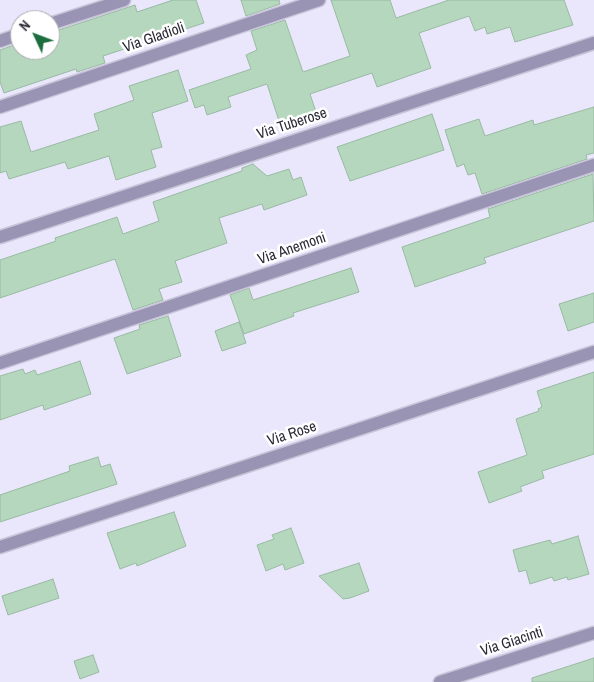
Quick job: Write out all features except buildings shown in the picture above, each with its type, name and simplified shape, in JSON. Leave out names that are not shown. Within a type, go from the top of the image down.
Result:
[{"type":"street","points":[[60,21],[124,0]]},
{"type":"street","name":"Via Gladioli","points":[[0,107],[319,0]]},
{"type":"street","name":"Via Tuberose","points":[[0,236],[594,43]]},
{"type":"street","name":"Via Anemoni","points":[[0,363],[594,165]]},
{"type":"street","name":"Via Rose","points":[[0,547],[594,352]]},
{"type":"street","name":"Via Giacinti","points":[[440,682],[594,633]]}]
